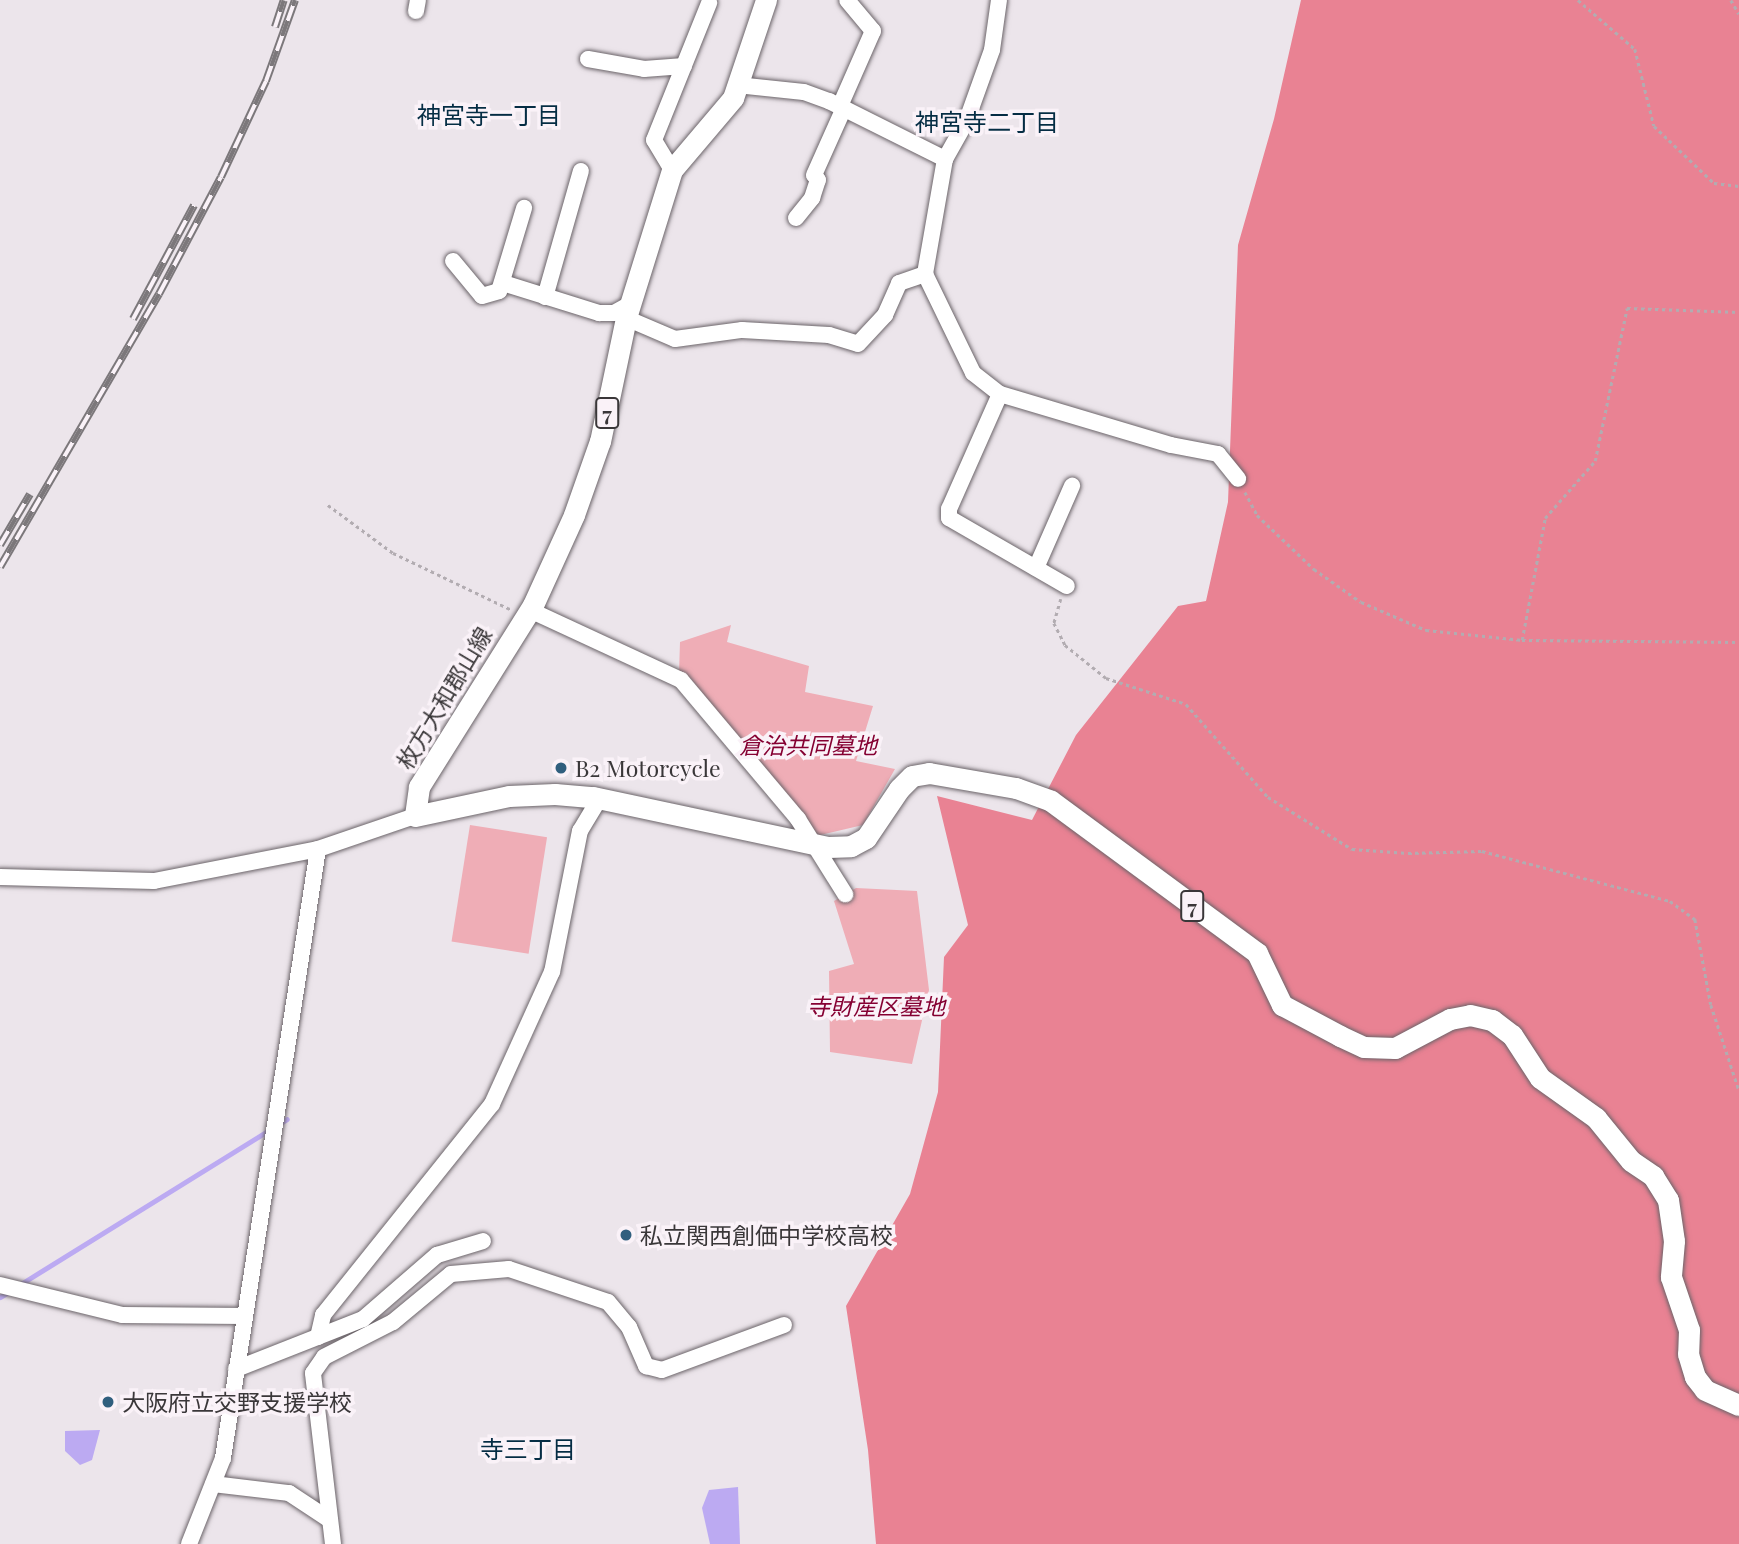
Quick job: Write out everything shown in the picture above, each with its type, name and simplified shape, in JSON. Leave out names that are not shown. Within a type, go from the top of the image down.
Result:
[{"type":"main road","name":"枚方大和郡山線","points":[[415,816],[419,787],[528,613],[573,515],[600,441],[628,311],[672,170],[682,153],[724,113],[737,85],[766,0]]},
{"type":"main road","name":"7","points":[[415,816],[509,796],[600,799],[814,846],[851,846],[866,838],[912,776],[951,774],[1016,788],[1051,801],[1159,879],[1205,918],[1239,938],[1256,953],[1282,1005],[1340,1036],[1364,1047],[1395,1048],[1450,1019],[1471,1015],[1492,1020],[1512,1035],[1540,1078],[1596,1118],[1631,1161],[1653,1176],[1668,1200],[1674,1241],[1671,1277],[1689,1330],[1688,1354],[1695,1377],[1705,1390],[1739,1405]]},
{"type":"street","points":[[796,218],[812,198],[817,180],[814,175],[873,31],[848,0]]},
{"type":"street","points":[[999,0],[992,50],[967,120],[945,159],[925,274],[973,373],[1000,394],[1171,445],[1218,454],[1238,480]]},
{"type":"street","points":[[672,170],[654,140],[709,3]]},
{"type":"street","points":[[588,58],[644,69],[684,66]]},
{"type":"street","points":[[737,85],[804,92],[842,107],[945,159]]},
{"type":"street","points":[[545,297],[581,171]]},
{"type":"street","points":[[453,261],[482,296],[491,297],[503,283],[524,208]]},
{"type":"street","points":[[503,283],[598,313],[628,311],[675,339],[742,330],[829,335],[858,344],[885,315],[899,284],[925,274]]},
{"type":"street","points":[[1000,394],[949,509],[949,517],[1067,586]]},
{"type":"street","points":[[1036,568],[1072,486]]},
{"type":"street","points":[[528,613],[681,680],[798,819],[845,894]]},
{"type":"street","points":[[318,1336],[323,1315],[492,1104],[552,972],[580,831],[600,799]]},
{"type":"street","points":[[0,877],[154,881],[318,849],[415,816]]},
{"type":"street","points":[[189,1544],[222,1458],[318,849]]},
{"type":"street","points":[[236,1369],[363,1319],[437,1255],[483,1241]]},
{"type":"street","points":[[333,1544],[313,1373],[324,1357],[393,1322],[451,1274],[509,1269],[608,1302],[629,1327],[646,1366],[662,1370],[784,1325]]},
{"type":"street","points":[[0,1285],[122,1315],[245,1316]]},
{"type":"street","points":[[214,1484],[289,1493],[330,1520]]},
{"type":"path","points":[[1578,0],[1635,49],[1654,126],[1714,183],[1739,186]]},
{"type":"path","points":[[1731,0],[1739,14]]},
{"type":"path","points":[[1522,640],[1545,518],[1595,461],[1627,308],[1739,312]]},
{"type":"path","points":[[1238,480],[1257,515],[1314,569],[1361,602],[1426,630],[1522,640],[1739,642]]},
{"type":"path","points":[[328,505],[393,553],[528,613]]},
{"type":"path","points":[[1067,586],[1054,623],[1065,645],[1106,678],[1186,704],[1268,797],[1352,849],[1408,853],[1482,851],[1670,901],[1695,919],[1711,1005],[1739,1090]]},
{"type":"green space","name":"倉治共同墓地","points":[[731,625],[727,642],[809,666],[805,692],[873,706],[856,761],[895,769],[863,825],[816,836],[691,679],[679,673],[680,642]]},
{"type":"green space","points":[[470,825],[547,837],[529,954],[452,942]]},
{"type":"green space","name":"寺財産区墓地","points":[[856,888],[917,891],[929,990],[912,1064],[830,1052],[829,971],[854,964],[834,901]]},
{"type":"shaded area","points":[[1301,0],[1739,0],[1739,1544],[876,1544],[868,1450],[846,1306],[910,1194],[938,1092],[944,957],[968,925],[937,796],[1032,820],[1076,735],[1178,606],[1206,601],[1228,502],[1238,245],[1274,119]]},
{"type":"shaded area","points":[[100,1430],[92,1460],[80,1465],[65,1451],[65,1431]]},
{"type":"shaded area","points":[[738,1487],[740,1544],[710,1544],[702,1508],[709,1490]]},
{"type":"waterway","points":[[19,1285],[287,1119]]},
{"type":"waterway","points":[[0,1297],[10,1291]]},
{"type":"railway","points":[[275,27],[284,0]]},
{"type":"railway","points":[[0,567],[159,294],[221,177],[266,81],[295,0]]},
{"type":"railway","points":[[133,319],[194,205]]},
{"type":"railway","points":[[0,545],[30,494]]},
{"type":"place","name":"B2 Motorcycle","points":[[561,768]]},
{"type":"place","name":"私立関西創価中学校高校","points":[[626,1235]]},
{"type":"place","name":"大阪府立交野支援学校","points":[[108,1402]]},
{"type":"district","name":"神宮寺一丁目","points":[[489,115]]},
{"type":"district","name":"神宮寺二丁目","points":[[987,122]]},
{"type":"district","name":"寺三丁目","points":[[528,1449]]}]
